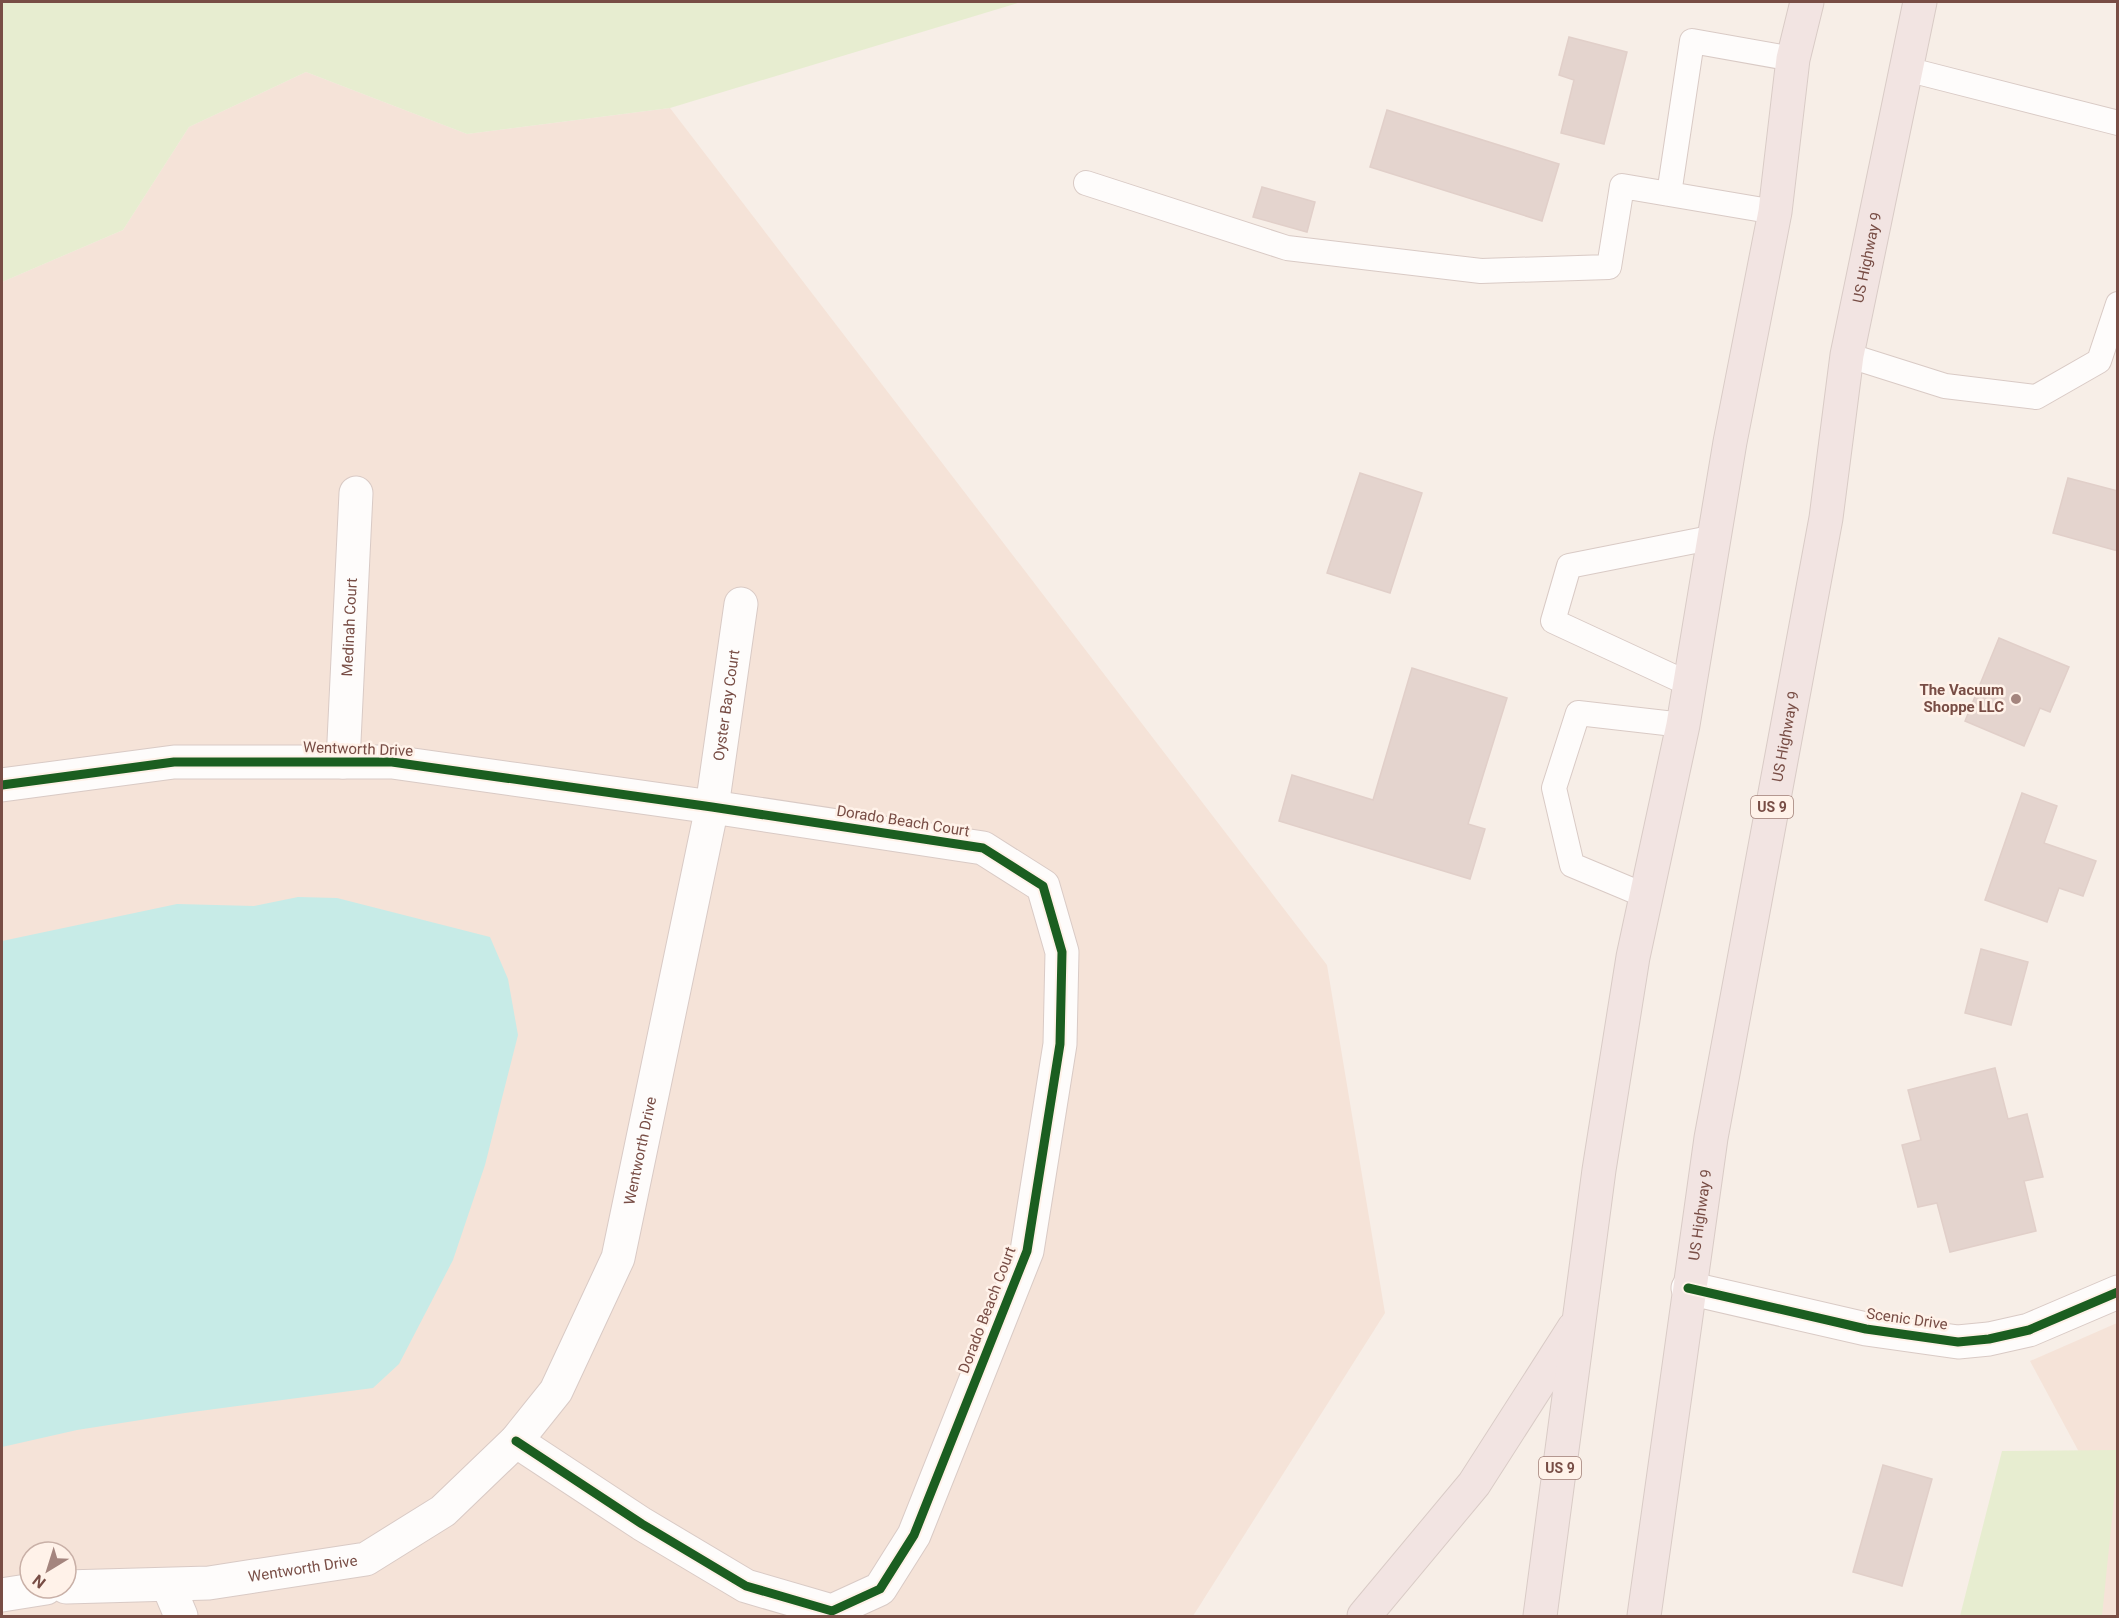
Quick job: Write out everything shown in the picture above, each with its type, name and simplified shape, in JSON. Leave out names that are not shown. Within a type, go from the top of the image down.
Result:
[{"type":"highway","name":"US 9","points":[[1540,1617],[1606,1124],[1633,957],[1683,725],[1730,442],[1775,212],[1793,59],[1807,2]]},
{"type":"highway","name":"US Highway 9","points":[[1644,1617],[1688,1288],[1711,1138],[1826,518],[1847,355],[1920,2]]},
{"type":"highway","points":[[1364,1617],[1474,1485],[1580,1319]]},
{"type":"street","name":"Medinah Court","points":[[343,762],[356,493]]},
{"type":"street","name":"Oyster Bay Court","points":[[712,807],[741,604]]},
{"type":"street","name":"Wentworth Drive","points":[[2,784],[174,762],[392,762],[712,807],[618,1258],[556,1391],[516,1441],[443,1510],[366,1559],[209,1583],[78,1587]]},
{"type":"street","name":"Dorado Beach Court","points":[[516,1441],[642,1524],[746,1586],[832,1611],[880,1589],[914,1535],[1027,1251],[1060,1044],[1062,952],[1043,886],[983,848],[712,807]]},
{"type":"street","name":"Scenic Drive","points":[[1688,1288],[1866,1329],[1958,1342],[1989,1339],[2029,1330],[2118,1292]]},
{"type":"street","points":[[168,1585],[181,1617]]},
{"type":"street","points":[[2,1595],[18,1592]]},
{"type":"lane","points":[[1669,194],[1692,41],[1793,59]]},
{"type":"lane","points":[[1906,69],[2118,123]]},
{"type":"lane","points":[[1086,183],[1287,248],[1481,271],[1610,267],[1622,186],[1775,212]]},
{"type":"lane","points":[[1847,355],[1945,386],[2036,397],[2099,361],[2118,304]]},
{"type":"lane","points":[[1689,684],[1553,621],[1569,566],[1715,537]]},
{"type":"lane","points":[[1646,896],[1572,865],[1554,788],[1578,713],[1683,725]]},
{"type":"shaded area","points":[[306,72],[467,134],[670,108],[1327,965],[1385,1313],[1193,1616],[2,1616],[2,282],[123,230],[189,127]]},
{"type":"shaded area","points":[[2117,1323],[2117,1616],[2050,1616],[2086,1465],[2030,1361]]},
{"type":"green space","points":[[2,2],[1021,2],[670,108],[467,134],[306,72],[189,127],[123,230],[2,282]]},
{"type":"green space","points":[[2117,1450],[2102,1616],[1960,1616],[2002,1451]]},
{"type":"water","points":[[298,897],[337,898],[490,937],[508,979],[518,1035],[485,1165],[453,1260],[399,1364],[373,1388],[77,1430],[2,1447],[2,941],[177,904],[254,906]]},
{"type":"building","points":[[1569,37],[1627,52],[1604,144],[1561,133],[1574,80],[1559,75]]},
{"type":"building","points":[[1387,110],[1559,164],[1542,221],[1370,167]]},
{"type":"building","points":[[1262,187],[1315,202],[1307,232],[1253,217]]},
{"type":"building","points":[[1360,473],[1422,493],[1390,593],[1327,573]]},
{"type":"building","points":[[2068,478],[2118,491],[2118,551],[2053,533]]},
{"type":"building","points":[[1999,638],[2069,667],[2050,712],[2040,708],[2024,746],[1965,721]]},
{"type":"building","points":[[1412,668],[1507,698],[1468,824],[1485,829],[1470,879],[1279,821],[1292,775],[1373,800]]},
{"type":"building","points":[[2022,793],[2057,806],[2044,843],[2096,861],[2083,896],[2059,888],[2047,922],[1985,900]]},
{"type":"building","points":[[1981,949],[2028,962],[2011,1025],[1965,1013]]},
{"type":"building","points":[[1995,1068],[2008,1119],[2027,1114],[2043,1177],[2024,1181],[2036,1231],[1950,1252],[1937,1203],[1918,1207],[1902,1145],[1921,1140],[1908,1090]]},
{"type":"building","points":[[1883,1465],[1932,1479],[1902,1586],[1853,1572]]},
{"type":"cycle path","points":[[2,785],[174,762],[392,762],[983,848],[1043,886],[1062,952],[1060,1044],[1027,1251],[914,1535],[880,1589],[832,1611],[746,1586],[642,1524],[516,1441]]},
{"type":"cycle path","points":[[1688,1288],[1866,1329],[1958,1342],[1989,1339],[2029,1330],[2118,1292]]},
{"type":"place","name":"The Vacuum Shoppe LLC","points":[[2016,699]]}]
